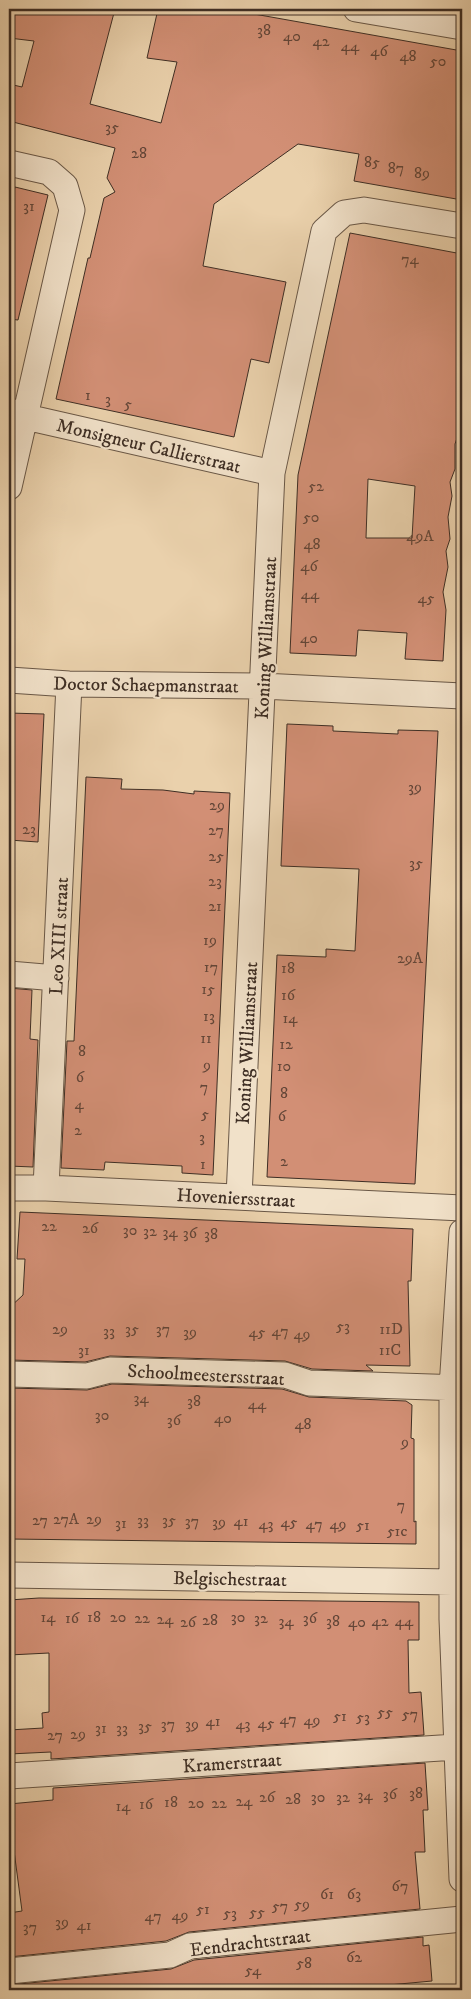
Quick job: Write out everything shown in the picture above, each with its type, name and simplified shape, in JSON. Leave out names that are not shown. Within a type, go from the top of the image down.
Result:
[{"type":"street","points":[[356,9],[462,27]]},
{"type":"street","points":[[9,163],[49,172],[65,186],[72,210],[17,412],[9,487]]},
{"type":"street","name":"Koning Williamstraat","points":[[239,1197],[272,472],[324,232],[344,213],[364,210],[462,226]]},
{"type":"street","name":"Monsigneur Callierstraat","points":[[17,412],[272,472]]},
{"type":"street","name":"Doctor Schaepmanstraat","points":[[9,680],[69,684],[262,686],[462,696]]},
{"type":"street","name":"Leo XIII straat","points":[[46,1188],[69,684]]},
{"type":"street","points":[[9,974],[56,978]]},
{"type":"street","name":"Hoveniersstraat","points":[[9,1188],[46,1188],[462,1208]]},
{"type":"street","points":[[462,1232],[452,1582],[457,1619],[456,1747],[462,1879]]},
{"type":"street","name":"Schoolmeestersstraat","points":[[9,1374],[87,1376],[110,1370],[285,1375],[309,1383],[457,1388]]},
{"type":"street","name":"Belgischestraat","points":[[9,1575],[452,1582]]},
{"type":"street","name":"Kramerstraat","points":[[9,1776],[456,1747]]},
{"type":"street","name":"Eendrachtstraat","points":[[9,1971],[170,1955],[190,1946],[462,1919]]},
{"type":"building","points":[[13,9],[115,9],[90,104],[161,123],[177,62],[147,58],[158,9],[226,9],[462,51],[462,200],[354,181],[359,154],[298,144],[214,204],[203,266],[286,282],[269,363],[251,359],[234,437],[56,399],[88,258],[90,258],[104,198],[115,192],[107,178],[115,148],[9,121],[9,84],[22,87],[34,41],[9,38]]},
{"type":"building","points":[[15,187],[48,195],[18,320],[9,319],[9,212]]},
{"type":"building","points":[[350,233],[462,254],[462,423],[455,444],[455,469],[450,482],[452,496],[448,517],[450,539],[446,551],[448,567],[443,592],[446,610],[443,661],[405,659],[407,633],[358,630],[356,656],[290,653],[298,475]],"holes":[[[368,479],[415,486],[412,538],[366,538]]]},
{"type":"building","points":[[9,713],[44,714],[38,842],[9,840]]},
{"type":"building","points":[[287,724],[333,726],[333,731],[398,734],[398,730],[438,731],[415,1184],[267,1177],[277,955],[326,957],[326,949],[355,951],[359,869],[281,866]]},
{"type":"building","points":[[86,777],[122,779],[121,789],[163,790],[194,794],[194,791],[230,793],[213,1175],[182,1173],[182,1166],[105,1162],[104,1170],[61,1168],[67,1041],[74,1041]]},
{"type":"building","points":[[9,988],[32,990],[30,1039],[38,1040],[33,1167],[9,1166]]},
{"type":"building","points":[[20,1212],[413,1229],[411,1281],[408,1281],[410,1366],[366,1365],[373,1371],[312,1369],[285,1361],[110,1356],[85,1362],[9,1360],[9,1308],[23,1295],[25,1259],[17,1259]]},
{"type":"building","points":[[112,1384],[282,1389],[309,1397],[406,1401],[412,1405],[411,1438],[414,1439],[414,1522],[416,1521],[416,1544],[9,1539],[9,1388],[87,1390]]},
{"type":"building","points":[[39,1598],[419,1602],[419,1640],[408,1640],[409,1693],[421,1692],[424,1735],[51,1759],[51,1752],[9,1754],[9,1730],[43,1728],[42,1713],[49,1712],[49,1653],[9,1655],[9,1600]]},
{"type":"building","points":[[425,1763],[428,1810],[423,1810],[425,1852],[415,1852],[420,1909],[189,1932],[166,1941],[9,1957],[9,1913],[22,1911],[13,1843],[9,1843],[9,1804],[53,1800],[53,1788]]},
{"type":"building","points":[[423,1937],[423,1946],[429,1945],[432,1981],[356,1988],[356,1990],[9,1990],[9,1985],[171,1969],[194,1960]]}]
